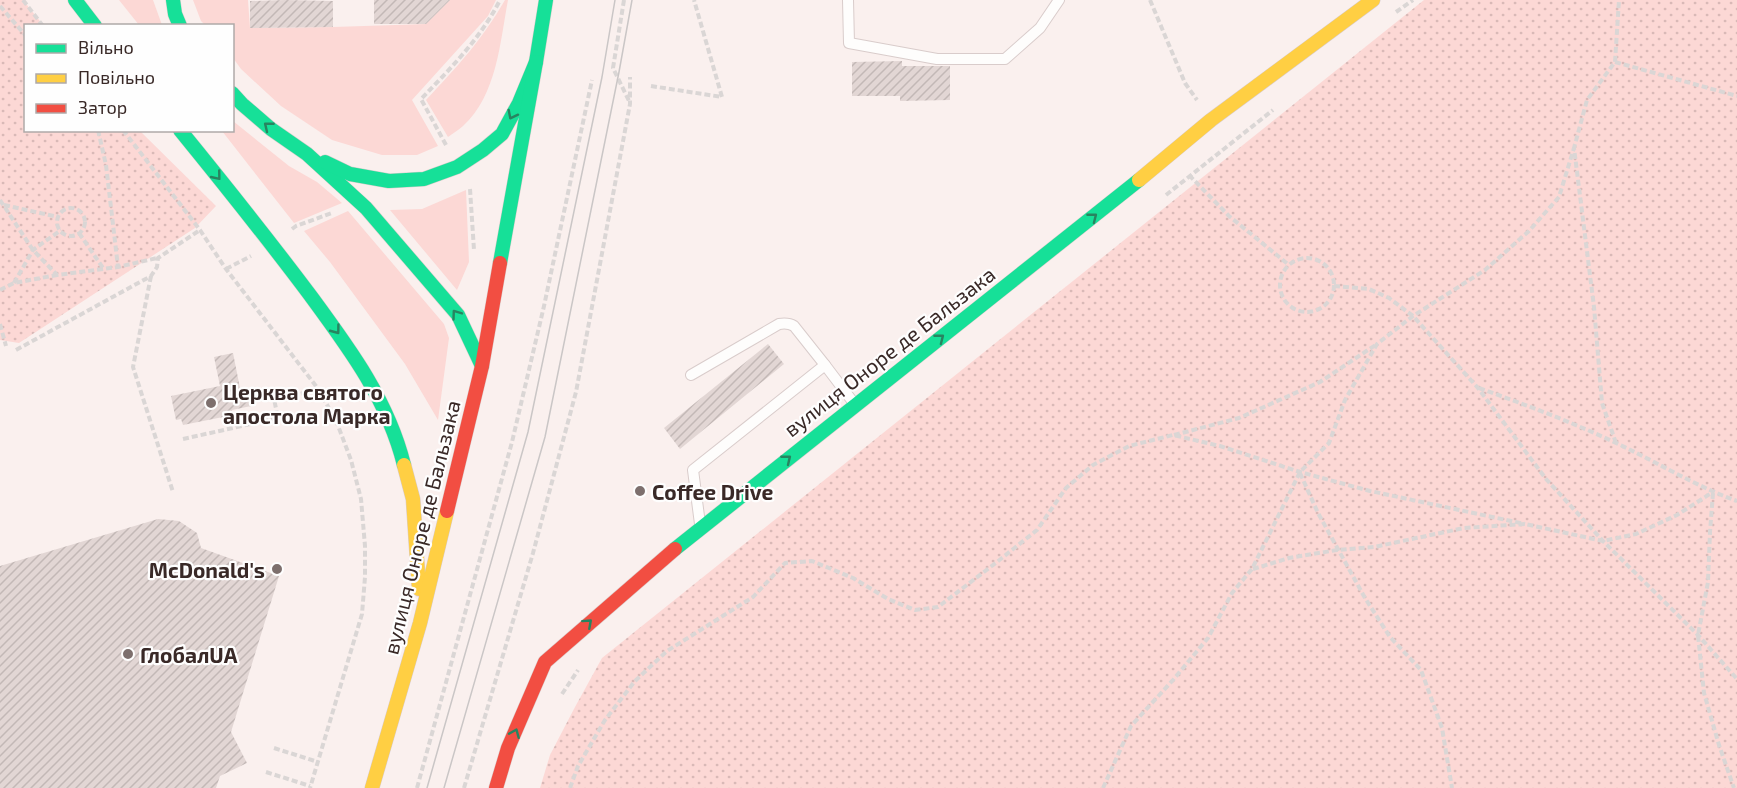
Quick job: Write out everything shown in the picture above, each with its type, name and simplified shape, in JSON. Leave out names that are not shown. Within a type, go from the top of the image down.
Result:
[{"type":"street","points":[[75,0],[93,24]]},
{"type":"street","points":[[173,0],[179,24]]},
{"type":"street","name":"вулиця Оноре де Бальзака","points":[[372,788],[420,623],[482,366],[537,62],[546,0]]},
{"type":"street","name":"вулиця Оноре де Бальзака","points":[[496,788],[508,748],[544,662],[700,528],[855,404],[1211,120],[1373,0]]},
{"type":"street","points":[[307,154],[350,174],[389,181],[424,179],[457,167],[502,134],[537,62]]},
{"type":"street","points":[[234,95],[271,129],[307,154],[366,208],[458,315],[482,366]]},
{"type":"street","points":[[182,132],[354,355],[378,395],[401,452],[412,499],[416,530],[420,623]]},
{"type":"lane","points":[[849,0],[849,44],[937,59],[1005,59],[1040,28],[1059,0]]},
{"type":"lane","points":[[691,375],[779,324],[789,323],[794,326],[855,404]]},
{"type":"lane","points":[[700,528],[693,470],[825,365]]},
{"type":"path","points":[[24,0],[42,24]]},
{"type":"path","points":[[447,146],[421,99],[474,40],[500,0]]},
{"type":"path","points":[[624,0],[613,68],[630,104]]},
{"type":"path","points":[[651,86],[722,97],[694,0]]},
{"type":"path","points":[[1150,0],[1185,83],[1211,120]]},
{"type":"path","points":[[570,788],[578,766],[605,720],[635,681],[667,651],[753,597],[785,563],[812,561],[852,578],[888,599],[915,610],[938,607],[1037,530],[1066,488],[1093,465],[1129,446],[1239,418],[1320,382],[1377,344],[1413,316],[1485,270],[1529,231],[1559,197],[1587,100],[1615,62],[1619,0]]},
{"type":"path","points":[[0,6],[24,34]]},
{"type":"path","points":[[1615,62],[1737,96]]},
{"type":"path","points":[[464,788],[533,553],[576,392],[630,104],[630,77]]},
{"type":"path","points":[[417,788],[512,441],[544,306],[592,80]]},
{"type":"path","points":[[1162,198],[1279,105]]},
{"type":"path","points":[[98,132],[106,165],[118,267]]},
{"type":"path","points":[[125,132],[319,390],[337,423],[351,460],[361,499],[365,577],[362,614],[310,787],[266,772]]},
{"type":"path","points":[[1574,148],[1594,307],[1602,403],[1616,443]]},
{"type":"path","points":[[1186,172],[1229,216],[1289,265]]},
{"type":"path","points":[[0,200],[33,250],[57,275]]},
{"type":"path","points":[[4,205],[58,217]]},
{"type":"path","points":[[68,208],[78,209],[85,221],[79,233],[72,236],[61,230],[57,222],[60,213],[68,208]]},
{"type":"path","points":[[14,284],[33,250],[61,230]]},
{"type":"path","points":[[0,290],[14,284],[57,275],[118,267],[158,258],[200,230]]},
{"type":"path","points":[[79,233],[103,268]]},
{"type":"path","points":[[158,258],[157,267],[151,276],[133,367],[173,492]]},
{"type":"path","points":[[1305,258],[1313,259],[1328,268],[1334,286],[1329,300],[1323,307],[1315,312],[1305,312],[1296,311],[1288,305],[1280,290],[1280,280],[1289,265],[1305,258]]},
{"type":"path","points":[[16,350],[151,276]]},
{"type":"path","points":[[1334,286],[1369,289],[1389,297],[1413,316],[1478,388],[1546,479],[1603,541],[1698,635],[1737,680]]},
{"type":"path","points":[[0,324],[6,346]]},
{"type":"path","points":[[1103,788],[1131,726],[1208,638],[1232,592],[1252,569],[1300,472],[1329,443],[1345,400],[1377,344]]},
{"type":"path","points":[[1478,388],[1561,419],[1616,443],[1713,492],[1737,501]]},
{"type":"path","points":[[183,439],[278,418],[274,399],[319,390]]},
{"type":"path","points":[[1173,435],[1220,446],[1300,472],[1370,491],[1603,541],[1636,534],[1677,515],[1713,492]]},
{"type":"path","points":[[1300,472],[1337,550],[1365,598],[1390,637],[1421,670],[1442,728],[1452,788]]},
{"type":"path","points":[[1713,492],[1708,582],[1698,635],[1704,693],[1734,788]]},
{"type":"path","points":[[1252,569],[1289,558],[1374,547],[1464,528],[1525,524]]},
{"type":"path","points":[[556,702],[581,666]]},
{"type":"path","points":[[274,748],[318,762]]},
{"type":"shaded area","points":[[0,0],[23,0],[42,24],[24,24],[24,132],[141,132],[216,206],[195,228],[19,343],[0,340]]},
{"type":"shaded area","points":[[119,0],[153,0],[162,24],[138,24]]},
{"type":"shaded area","points":[[193,0],[248,0],[250,28],[426,24],[450,0],[496,0],[488,16],[412,100],[438,146],[417,155],[382,155],[332,140],[281,106],[241,69],[234,59],[234,24],[204,24]]},
{"type":"shaded area","points":[[505,0],[508,0],[490,84],[474,113],[448,137],[426,100],[478,41]]},
{"type":"shaded area","points":[[1424,0],[1737,0],[1737,788],[540,788],[550,755],[602,658]]},
{"type":"shaded area","points":[[234,122],[289,166],[317,182],[342,203],[294,223],[223,132],[234,132]]},
{"type":"shaded area","points":[[466,190],[469,262],[457,290],[390,210],[422,209]]},
{"type":"shaded area","points":[[348,211],[444,324],[449,338],[438,420],[405,364],[330,262],[304,231]]},
{"type":"building","points":[[374,0],[450,0],[426,24],[374,24]]},
{"type":"building","points":[[250,1],[333,1],[333,27],[250,28]]},
{"type":"building","points":[[902,61],[902,66],[950,66],[950,100],[900,101],[900,96],[852,96],[852,62]]},
{"type":"building","points":[[768,344],[784,364],[680,449],[664,428]]},
{"type":"building","name":"Церква святого апостола Марка","points":[[233,353],[240,388],[247,387],[251,406],[232,410],[233,415],[183,425],[181,419],[176,420],[171,396],[220,386],[214,357]]},
{"type":"building","name":"ГлобалUA","points":[[158,519],[179,521],[197,533],[201,548],[279,576],[231,732],[247,763],[220,776],[216,788],[0,788],[0,566]]},
{"type":"tram line","points":[[427,788],[528,432],[602,77],[615,0]]},
{"type":"tram line","points":[[444,788],[545,437],[632,0]]},
{"type":"traffic: fast","points":[[75,0],[93,24]]},
{"type":"traffic: fast","points":[[173,0],[179,24]]},
{"type":"traffic: fast","points":[[325,162],[350,174],[389,181],[424,179],[457,167],[483,150],[502,134],[519,103],[536,62],[546,0]]},
{"type":"traffic: fast","points":[[500,263],[536,62]]},
{"type":"traffic: fast","points":[[234,95],[271,129],[307,154],[366,208],[458,315],[482,366]]},
{"type":"traffic: fast","points":[[182,132],[278,253],[353,355],[388,418],[404,465]]},
{"type":"traffic: fast","points":[[675,549],[1139,180]]},
{"type":"traffic: slow","points":[[1139,180],[1211,120],[1373,0]]},
{"type":"traffic: slow","points":[[404,465],[413,499],[419,589]]},
{"type":"traffic: slow","points":[[372,788],[420,623],[447,511]]},
{"type":"traffic: jam","points":[[447,511],[482,366],[500,263]]},
{"type":"traffic: jam","points":[[496,788],[508,748],[545,662],[675,549]]},
{"type":"place","name":"Церква святого апостола Марка","points":[[211,403]]},
{"type":"place","name":"Coffee Drive","points":[[640,491]]},
{"type":"place","name":"McDonald's","points":[[277,569]]},
{"type":"place","name":"ГлобалUA","points":[[128,654]]}]
